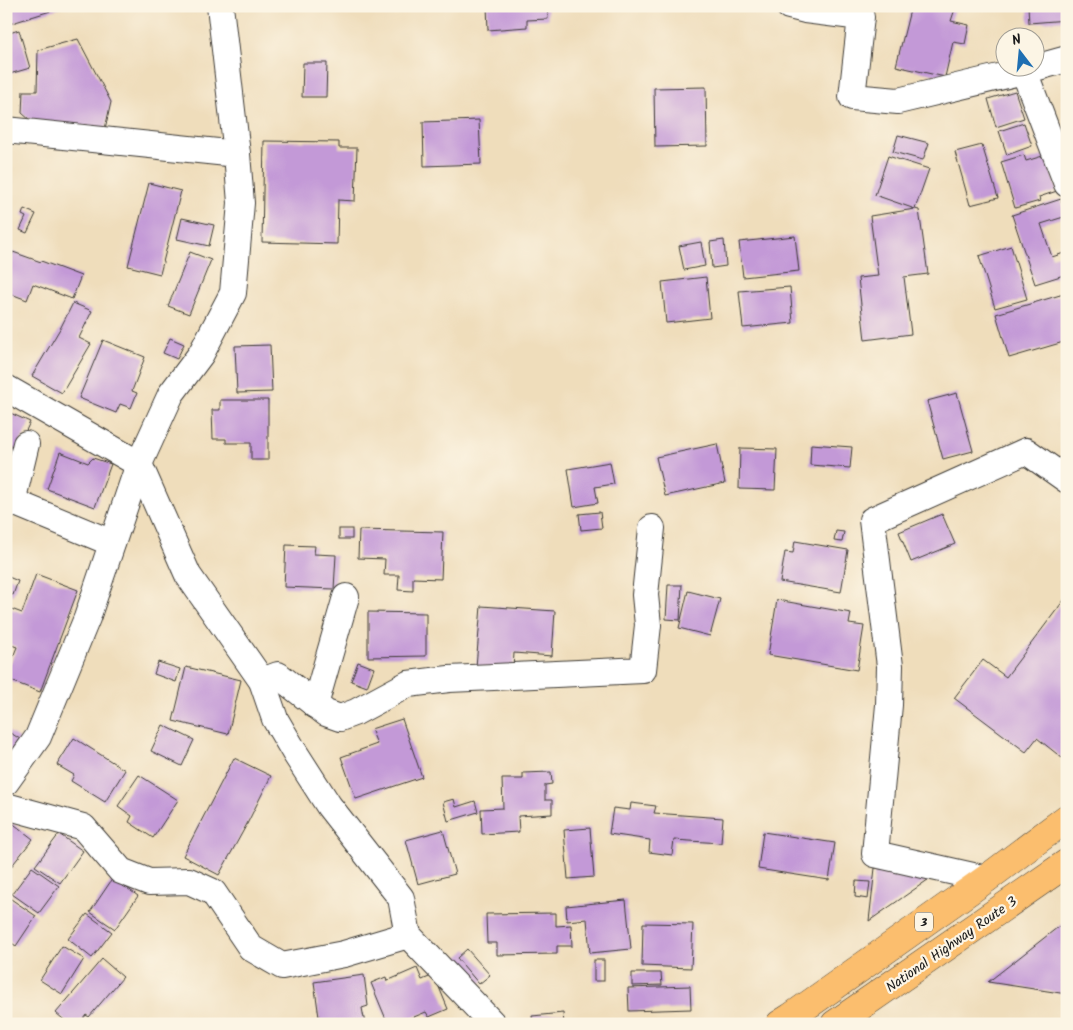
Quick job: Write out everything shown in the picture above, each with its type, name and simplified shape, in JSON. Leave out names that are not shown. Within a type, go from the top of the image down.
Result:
[{"type":"highway","name":"3","points":[[780,1024],[986,879],[1067,818]]},
{"type":"highway","name":"National Highway Route 3","points":[[835,1024],[1067,863]]},
{"type":"street","points":[[6,782],[38,737],[87,618],[138,464],[171,394],[201,354],[233,293],[241,203],[220,6]]},
{"type":"street","points":[[789,6],[805,10],[861,16],[852,97],[898,101],[996,78]]},
{"type":"street","points":[[1046,65],[1067,59]]},
{"type":"street","points":[[1027,78],[1067,184]]},
{"type":"street","points":[[6,130],[237,154]]},
{"type":"street","points":[[6,388],[138,464],[188,575],[262,681],[275,719],[295,753],[329,806],[401,898],[408,935],[493,1024]]},
{"type":"street","points":[[26,444],[14,494],[18,504],[112,542]]},
{"type":"street","points":[[986,879],[875,854],[889,705],[890,666],[872,520],[1026,451],[1067,480]]},
{"type":"street","points":[[262,681],[278,675],[326,713],[340,718],[356,712],[408,684],[449,679],[643,670],[648,625],[645,596],[652,528]]},
{"type":"street","points":[[315,705],[346,597]]},
{"type":"street","points":[[6,806],[83,827],[121,871],[149,882],[189,880],[213,892],[251,948],[282,966],[344,954],[408,935]]},
{"type":"building","points":[[6,6],[59,6],[60,8],[6,25]]},
{"type":"building","points":[[487,6],[547,6],[548,19],[527,20],[527,27],[488,30]]},
{"type":"building","points":[[911,6],[943,6],[955,9],[951,21],[969,25],[965,44],[953,42],[945,77],[896,66]]},
{"type":"building","points":[[1028,6],[1067,6],[1067,20],[1029,23]]},
{"type":"building","points":[[19,30],[30,68],[6,75],[6,34]]},
{"type":"building","points":[[78,39],[111,102],[105,129],[30,120],[22,113],[23,91],[37,91],[38,50]]},
{"type":"building","points":[[303,63],[327,63],[326,97],[302,97]]},
{"type":"building","points":[[706,87],[707,146],[655,147],[654,88]]},
{"type":"building","points":[[1015,91],[1024,118],[996,127],[988,99]]},
{"type":"building","points":[[479,120],[481,164],[424,166],[423,122]]},
{"type":"building","points":[[1024,123],[1032,146],[1007,155],[999,131]]},
{"type":"building","points":[[898,135],[929,143],[923,160],[893,152]]},
{"type":"building","points":[[264,141],[339,142],[339,148],[357,148],[355,201],[338,200],[337,244],[262,242]]},
{"type":"building","points":[[982,145],[998,198],[970,205],[955,152]]},
{"type":"building","points":[[1024,155],[1026,161],[1046,155],[1057,191],[1039,197],[1040,201],[1015,208],[1001,162]]},
{"type":"building","points":[[888,156],[929,169],[915,209],[875,195]]},
{"type":"building","points":[[149,183],[181,191],[160,274],[128,266]]},
{"type":"building","points":[[1061,199],[1067,216],[1041,224],[1052,257],[1067,252],[1067,274],[1035,284],[1012,215]]},
{"type":"building","points":[[24,209],[36,214],[27,233],[20,230],[26,217],[22,215]]},
{"type":"building","points":[[919,210],[928,274],[904,277],[911,334],[865,340],[858,278],[878,276],[870,216]]},
{"type":"building","points":[[182,218],[214,225],[209,246],[177,239]]},
{"type":"building","points":[[795,236],[799,271],[743,277],[739,242]]},
{"type":"building","points":[[724,240],[726,266],[712,268],[710,242]]},
{"type":"building","points":[[701,242],[705,266],[684,270],[679,246]]},
{"type":"building","points":[[1011,246],[1027,299],[995,308],[979,256]]},
{"type":"building","points":[[13,252],[81,276],[72,299],[33,284],[27,300],[6,292],[6,269]]},
{"type":"building","points":[[190,252],[211,260],[189,314],[168,306]]},
{"type":"building","points":[[706,277],[710,318],[666,323],[662,282]]},
{"type":"building","points":[[790,287],[793,323],[743,328],[739,291]]},
{"type":"building","points":[[1067,293],[1067,341],[1009,358],[996,314]]},
{"type":"building","points":[[73,303],[92,311],[79,338],[91,344],[62,393],[32,376]]},
{"type":"building","points":[[170,338],[184,344],[177,359],[163,353]]},
{"type":"building","points":[[103,340],[145,357],[132,391],[137,393],[131,408],[120,404],[116,413],[79,398]]},
{"type":"building","points":[[270,345],[272,392],[237,393],[235,346]]},
{"type":"building","points":[[957,393],[973,451],[943,459],[927,401]]},
{"type":"building","points":[[220,400],[268,400],[268,460],[251,460],[251,443],[226,443],[226,439],[213,439],[212,410],[220,410]]},
{"type":"building","points":[[6,411],[30,422],[13,458],[6,454]]},
{"type":"building","points":[[717,444],[725,483],[665,496],[656,457]]},
{"type":"building","points":[[811,444],[852,447],[850,468],[810,465]]},
{"type":"building","points":[[740,448],[777,449],[775,490],[739,489]]},
{"type":"building","points":[[60,452],[88,463],[93,458],[111,464],[95,507],[47,489]]},
{"type":"building","points":[[610,462],[614,484],[595,487],[598,503],[574,507],[568,469]]},
{"type":"building","points":[[600,512],[602,528],[581,530],[579,514]]},
{"type":"building","points":[[942,514],[955,544],[911,562],[899,532]]},
{"type":"building","points":[[339,529],[352,529],[352,539],[339,539]]},
{"type":"building","points":[[359,530],[443,532],[441,579],[413,578],[413,591],[398,590],[399,575],[384,575],[385,559],[358,558]]},
{"type":"building","points":[[836,531],[844,532],[842,542],[834,541]]},
{"type":"building","points":[[795,541],[848,550],[841,592],[780,582],[785,552],[793,553]]},
{"type":"building","points":[[286,545],[315,546],[314,554],[336,555],[334,589],[284,587]]},
{"type":"building","points":[[36,574],[78,590],[40,692],[6,679],[6,674],[17,647],[6,643],[6,607],[22,613]]},
{"type":"building","points":[[6,576],[18,581],[13,595],[6,593]]},
{"type":"building","points":[[668,585],[682,585],[680,620],[666,619]]},
{"type":"building","points":[[688,591],[720,599],[710,636],[679,628]]},
{"type":"building","points":[[1067,596],[1067,752],[1062,758],[1037,738],[1026,752],[954,698],[983,660],[1006,677]]},
{"type":"building","points":[[777,600],[851,613],[849,624],[864,626],[857,670],[768,655]]},
{"type":"building","points":[[481,606],[555,611],[552,656],[514,653],[513,669],[476,667]]},
{"type":"building","points":[[368,612],[426,613],[426,656],[368,657]]},
{"type":"building","points":[[158,662],[180,669],[176,682],[154,674]]},
{"type":"building","points":[[358,662],[374,668],[367,687],[351,681]]},
{"type":"building","points":[[186,667],[241,680],[228,734],[173,721]]},
{"type":"building","points":[[402,719],[422,777],[356,799],[341,757],[377,744],[371,729]]},
{"type":"building","points":[[163,725],[194,740],[182,766],[151,751]]},
{"type":"building","points":[[6,730],[20,739],[6,759]]},
{"type":"building","points":[[74,738],[125,770],[105,802],[71,781],[74,775],[57,765]]},
{"type":"building","points":[[234,758],[271,776],[219,875],[183,856]]},
{"type":"building","points":[[551,772],[552,784],[545,785],[545,800],[552,800],[552,814],[518,816],[519,832],[482,834],[481,809],[503,808],[502,779],[523,779],[523,773]]},
{"type":"building","points":[[139,775],[178,800],[153,838],[129,822],[132,816],[118,806]]},
{"type":"building","points":[[454,799],[456,807],[475,801],[478,812],[448,821],[443,802]]},
{"type":"building","points":[[631,803],[656,806],[654,813],[723,818],[721,843],[674,840],[672,855],[649,852],[650,840],[609,834],[613,808],[630,810]]},
{"type":"building","points":[[6,818],[33,839],[10,868],[6,865]]},
{"type":"building","points":[[590,828],[594,877],[568,879],[564,830]]},
{"type":"building","points":[[443,830],[455,874],[418,884],[406,840]]},
{"type":"building","points":[[763,832],[835,843],[829,880],[758,869]]},
{"type":"building","points":[[59,834],[83,851],[60,883],[35,866]]},
{"type":"building","points":[[32,867],[59,886],[39,913],[12,894]]},
{"type":"building","points":[[875,868],[932,877],[869,921]]},
{"type":"building","points":[[113,878],[138,896],[115,929],[90,912]]},
{"type":"building","points":[[856,881],[870,882],[868,899],[855,897]]},
{"type":"building","points":[[8,897],[36,916],[16,946],[6,939],[6,899]]},
{"type":"building","points":[[626,900],[631,949],[590,953],[587,919],[567,921],[566,906]]},
{"type":"building","points":[[556,913],[556,926],[571,925],[572,946],[557,946],[557,954],[497,955],[497,943],[487,943],[486,914]]},
{"type":"building","points":[[87,914],[112,932],[92,958],[68,939]]},
{"type":"building","points":[[1067,920],[1067,994],[988,982]]},
{"type":"building","points":[[643,923],[693,924],[691,968],[642,966]]},
{"type":"building","points":[[62,946],[84,959],[62,994],[40,980]]},
{"type":"building","points":[[467,949],[490,975],[479,984],[457,958]]},
{"type":"building","points":[[102,959],[123,977],[89,1017],[86,1015],[79,1024],[69,1024],[56,1013]]},
{"type":"building","points":[[594,960],[604,960],[604,981],[594,981]]},
{"type":"building","points":[[417,968],[422,980],[434,975],[448,1009],[429,1017],[426,1012],[397,1024],[388,1024],[371,983],[386,977],[387,981]]},
{"type":"building","points":[[632,973],[661,973],[662,985],[632,986]]},
{"type":"building","points":[[364,975],[368,1006],[362,1008],[365,1024],[320,1024],[314,982]]},
{"type":"building","points":[[690,986],[691,1009],[629,1011],[628,988]]},
{"type":"building","points":[[563,1013],[564,1024],[533,1024],[532,1016]]}]
